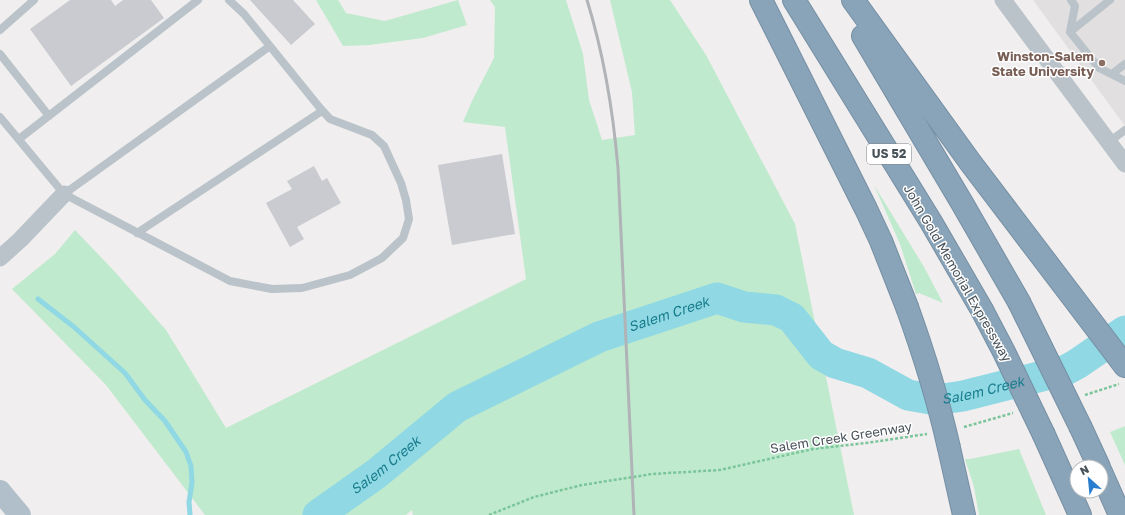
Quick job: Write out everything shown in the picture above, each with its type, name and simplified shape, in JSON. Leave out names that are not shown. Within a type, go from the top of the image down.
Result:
[{"type":"highway","points":[[761,0],[866,209],[907,307],[939,404],[964,515]]},
{"type":"highway","name":"John Gold Memorial Expressway","points":[[794,0],[931,222],[982,310],[1044,435],[1080,515]]},
{"type":"highway","name":"US 52","points":[[842,0],[1019,302],[1095,459]]},
{"type":"highway","points":[[853,0],[970,162],[1125,366]]},
{"type":"highway","points":[[1109,490],[1120,515]]},
{"type":"main road","points":[[0,491],[20,515]]},
{"type":"main road","points":[[0,511],[5,515]]},
{"type":"street","points":[[1009,2],[1125,164]]},
{"type":"street","points":[[0,258],[20,240],[64,194]]},
{"type":"lane","points":[[0,30],[34,0]]},
{"type":"lane","points":[[18,139],[198,0]]},
{"type":"lane","points":[[0,117],[64,194],[230,281],[272,289],[302,288],[350,275],[382,258],[403,238],[409,219],[401,183],[384,146],[372,135],[330,119],[244,14],[229,0]]},
{"type":"lane","points":[[1071,0],[1075,6],[1070,32],[1099,68],[1125,81]]},
{"type":"lane","points":[[1070,32],[1110,0]]},
{"type":"lane","points":[[64,194],[270,46]]},
{"type":"lane","points":[[0,54],[49,116]]},
{"type":"lane","points":[[1112,74],[1125,64]]},
{"type":"lane","points":[[137,233],[322,111]]},
{"type":"lane","points":[[1109,142],[1125,130]]},
{"type":"path","points":[[1080,396],[1125,383]]},
{"type":"path","points":[[964,427],[1019,412]]},
{"type":"path","name":"Salem Creek Greenway","points":[[489,515],[534,497],[582,485],[652,474],[720,470],[813,449],[928,434]]},
{"type":"shaded area","name":"Winston-Salem State University","points":[[1033,0],[1125,0],[1125,126]]},
{"type":"green space","points":[[316,0],[338,0],[346,13],[385,21],[458,0],[467,25],[423,38],[369,45],[343,46]]},
{"type":"green space","points":[[490,0],[566,0],[583,54],[589,100],[602,140],[635,135],[632,92],[610,0],[670,0],[706,55],[795,224],[854,515],[413,515],[412,510],[406,515],[205,515],[106,385],[12,289],[55,254],[75,230],[116,273],[166,330],[226,428],[526,279],[505,127],[463,122],[494,58],[495,7]]},
{"type":"green space","points":[[874,185],[924,267],[943,303],[919,293],[916,294],[900,244]]},
{"type":"green space","points":[[1125,426],[1125,465],[1110,432]]},
{"type":"green space","points":[[1019,449],[1046,515],[979,515],[974,487],[965,459]]},
{"type":"building","points":[[70,0],[111,0],[115,6],[123,0],[151,0],[164,18],[71,86],[30,29]]},
{"type":"building","points":[[250,0],[293,0],[315,24],[291,45]]},
{"type":"building","points":[[502,154],[515,234],[452,245],[438,165]]},
{"type":"building","points":[[314,166],[322,181],[327,178],[341,203],[297,227],[304,239],[290,247],[266,203],[292,189],[287,181]]},
{"type":"waterway","name":"Salem Creek","points":[[318,515],[376,474],[457,407],[599,337],[717,298],[744,307],[776,310],[792,318],[821,355],[835,363],[868,373],[908,395],[936,400],[963,396],[1066,370],[1125,331]]},
{"type":"waterway","points":[[38,299],[74,327],[125,373],[145,400],[165,421],[186,452],[191,466],[192,483],[189,502],[190,515]]},
{"type":"railway","points":[[587,0],[607,83],[618,168],[634,515]]},
{"type":"place","name":"Winston-Salem State University","points":[[1102,63]]}]
